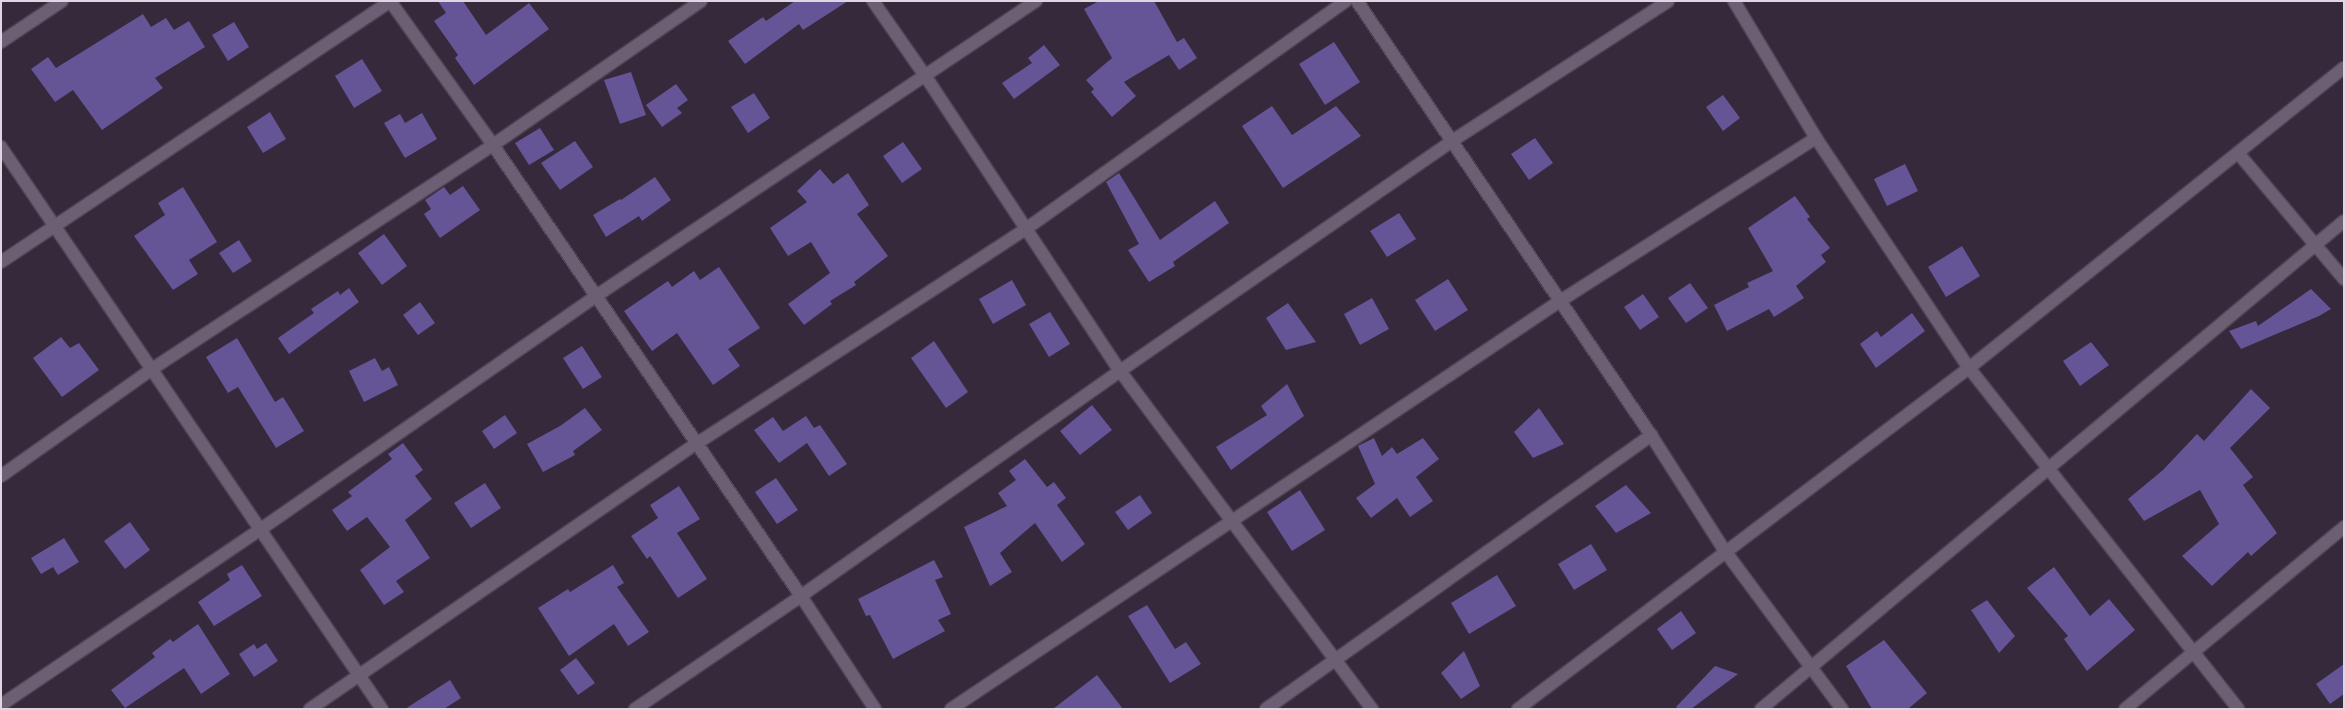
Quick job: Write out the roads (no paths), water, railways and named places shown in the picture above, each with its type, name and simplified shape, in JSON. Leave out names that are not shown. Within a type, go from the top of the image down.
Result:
[{"type":"street","points":[[1,42],[62,1]]},
{"type":"street","points":[[1,262],[391,1],[493,145],[801,596],[874,709]]},
{"type":"street","points":[[1,476],[152,370],[493,145],[702,1]]},
{"type":"street","points":[[873,1],[926,77],[1120,371],[1338,660],[1372,709]]},
{"type":"street","points":[[1,705],[261,529],[596,296],[926,77],[1036,1]]},
{"type":"street","points":[[310,709],[696,444],[1026,229],[1346,1]]},
{"type":"street","points":[[1357,1],[1652,435],[1725,551],[1842,709]]},
{"type":"street","points":[[635,709],[801,596],[1120,371],[1452,141],[1668,1]]},
{"type":"street","points":[[1734,1],[1816,138],[1969,368],[2238,709]]},
{"type":"street","points":[[1518,709],[1969,368],[2344,68]]},
{"type":"street","points":[[950,709],[1233,522],[1560,301],[1816,138]]},
{"type":"street","points":[[1,148],[382,709]]},
{"type":"street","points":[[2238,153],[2344,279]]},
{"type":"street","points":[[1762,709],[2344,221]]},
{"type":"street","points":[[1266,709],[1338,660],[1652,435]]},
{"type":"street","points":[[2125,709],[2344,527]]}]
